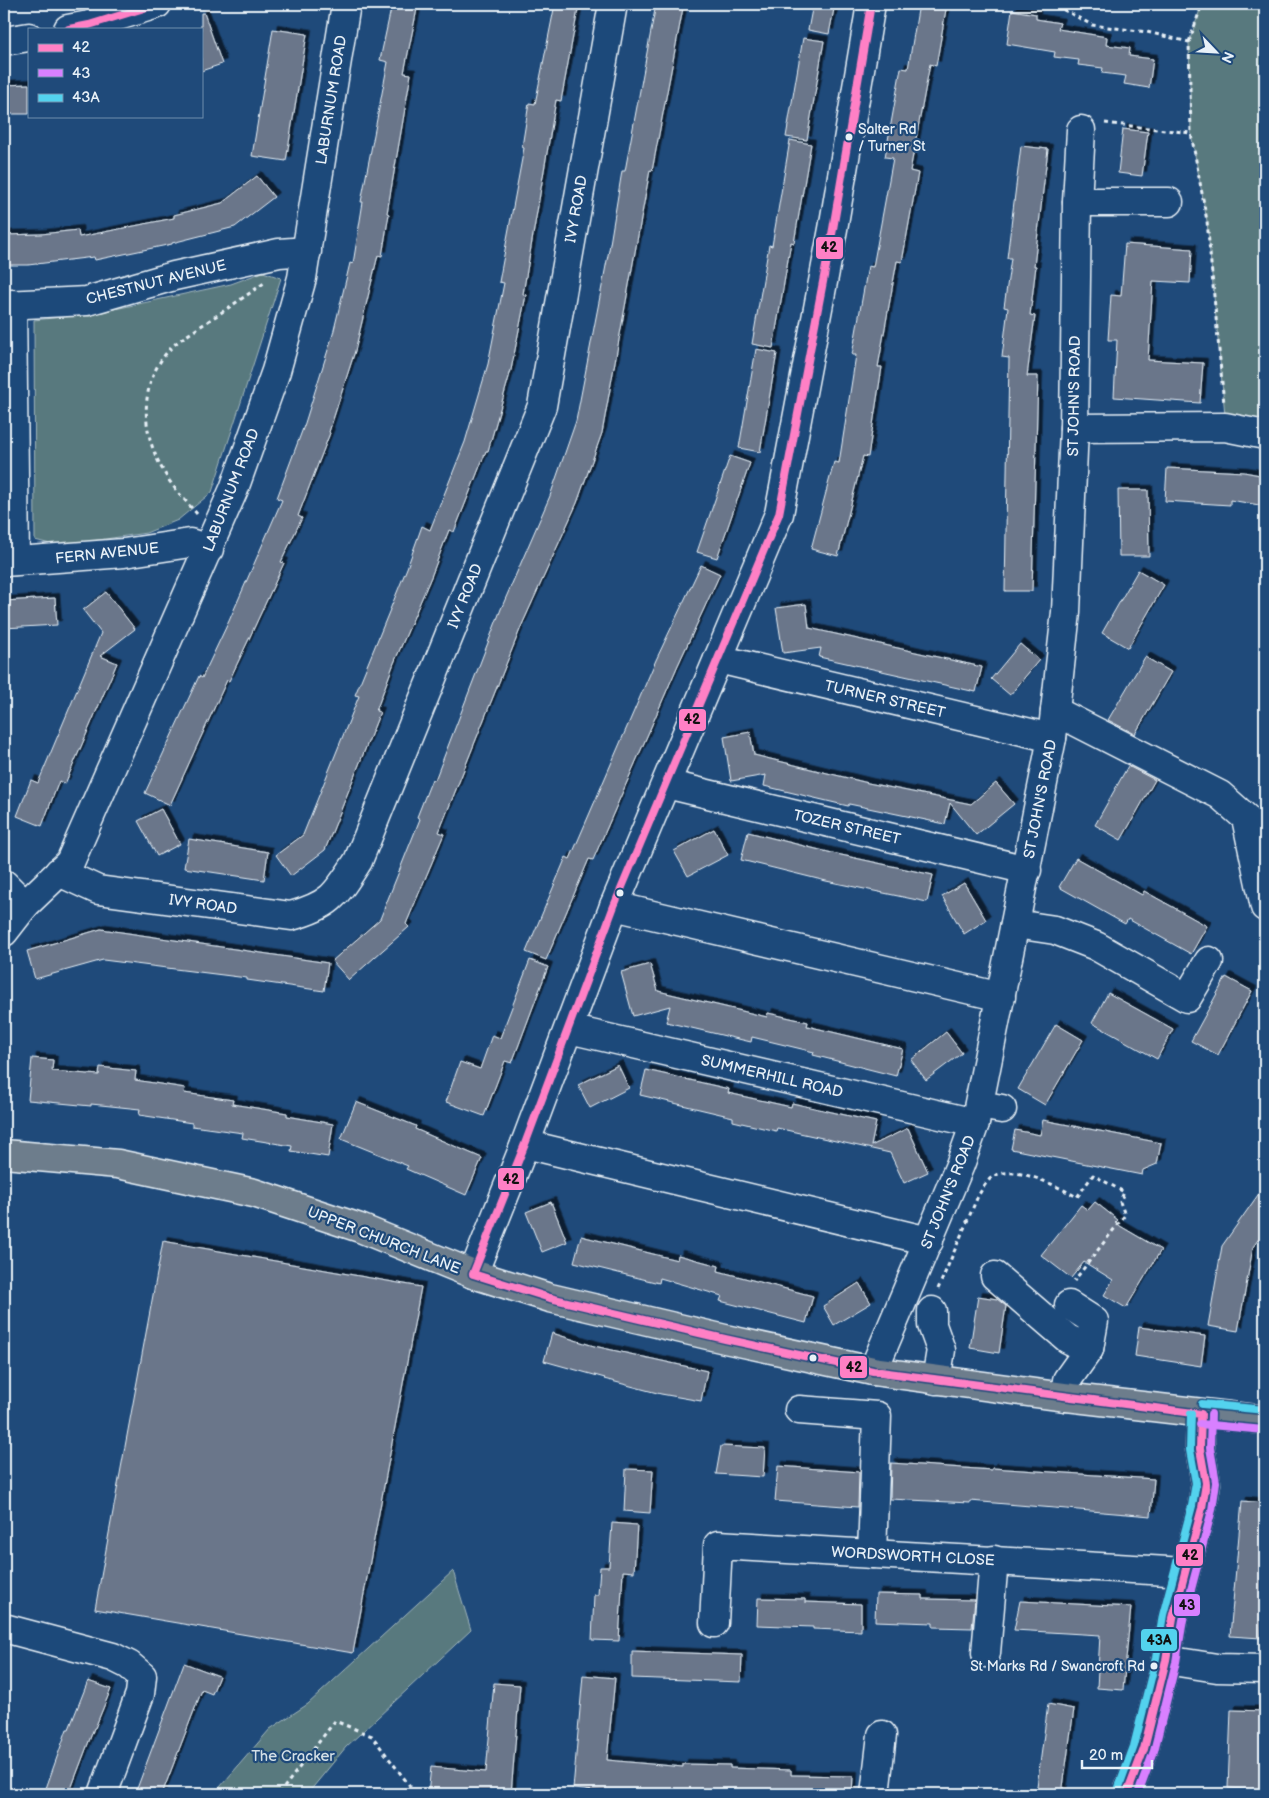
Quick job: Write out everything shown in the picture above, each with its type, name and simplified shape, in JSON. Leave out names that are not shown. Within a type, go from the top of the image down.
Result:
[{"type":"main road","name":"UPPER CHURCH LANE","points":[[4,1154],[118,1164],[254,1193],[360,1228],[473,1274],[559,1300],[726,1339],[873,1370],[936,1380],[1201,1414],[1265,1420]]},
{"type":"street","points":[[73,28],[157,4]]},
{"type":"street","name":"LABURNUM ROAD","points":[[4,932],[25,904],[70,862],[199,546],[234,489],[276,371],[302,278],[346,4]]},
{"type":"street","name":"IVY ROAD","points":[[59,872],[98,890],[291,916],[310,910],[330,900],[344,883],[358,861],[542,406],[613,4]]},
{"type":"street","points":[[473,1274],[525,1144],[614,906],[779,514],[833,229],[870,4]]},
{"type":"street","points":[[4,42],[28,36]]},
{"type":"street","name":"ST JOHN'S ROAD","points":[[873,1370],[960,1165],[986,1112],[1001,997],[1052,738],[1066,612],[1074,428],[1077,202],[1081,130]]},
{"type":"street","points":[[1077,202],[1169,202]]},
{"type":"street","name":"CHESTNUT AVENUE","points":[[8,304],[87,301],[174,276],[279,253],[307,251]]},
{"type":"street","points":[[8,304],[9,562]]},
{"type":"street","points":[[1074,428],[1225,427],[1265,435]]},
{"type":"street","name":"FERN AVENUE","points":[[9,562],[199,546]]},
{"type":"street","name":"TURNER STREET","points":[[718,660],[1052,738]]},
{"type":"street","points":[[1055,711],[1220,795],[1246,818],[1265,907]]},
{"type":"street","name":"TOZER STREET","points":[[666,784],[1027,870]]},
{"type":"street","points":[[4,884],[25,904]]},
{"type":"street","points":[[614,906],[1001,997]]},
{"type":"street","points":[[1015,924],[1055,930],[1096,946],[1187,998],[1209,961]]},
{"type":"street","name":"SUMMERHILL ROAD","points":[[569,1029],[986,1112]]},
{"type":"street","points":[[525,1144],[928,1241]]},
{"type":"street","points":[[995,1276],[1068,1339],[1089,1349]]},
{"type":"street","points":[[1065,1397],[1067,1380],[1089,1349],[1094,1321],[1069,1296]]},
{"type":"street","points":[[932,1311],[932,1325],[941,1350],[936,1380]]},
{"type":"street","points":[[799,1410],[877,1416],[872,1554]]},
{"type":"street","points":[[1127,1794],[1144,1749],[1166,1660],[1173,1618],[1202,1508],[1206,1483],[1200,1449],[1201,1414]]},
{"type":"street","name":"WORDSWORTH CLOSE","points":[[714,1623],[718,1545],[1185,1572]]},
{"type":"street","points":[[986,1653],[994,1560]]},
{"type":"street","points":[[4,1628],[113,1657],[130,1666],[142,1676],[140,1694],[104,1794]]},
{"type":"street","points":[[1166,1660],[1217,1668],[1265,1669]]},
{"type":"street","points":[[875,1794],[882,1735]]},
{"type":"path","points":[[1188,42],[1202,4]]},
{"type":"path","points":[[1081,130],[1085,120],[1191,133]]},
{"type":"path","points":[[199,546],[201,518],[164,473],[153,449],[146,419],[145,401],[151,379],[159,363],[174,345],[280,272],[279,253]]},
{"type":"path","points":[[932,1311],[934,1298],[978,1196],[985,1184],[994,1176],[1006,1172],[1050,1184],[1076,1197],[1093,1175],[1124,1192],[1120,1202],[1125,1215],[1069,1296]]},
{"type":"path","points":[[279,1794],[335,1721],[372,1736],[416,1794]]},
{"type":"green space","points":[[1202,4],[1265,4],[1265,421],[1225,415],[1207,221],[1191,133],[1189,42]]},
{"type":"green space","points":[[263,272],[281,278],[212,492],[178,520],[146,533],[58,546],[35,540],[34,320],[92,314],[231,284]]},
{"type":"green space","name":"The Cracker","points":[[453,1571],[471,1630],[346,1747],[309,1792],[311,1794],[214,1794],[270,1729],[308,1704]]},
{"type":"building","points":[[392,4],[418,4],[404,73],[411,74],[387,213],[389,214],[382,256],[378,255],[355,351],[330,433],[298,516],[302,518],[281,562],[284,563],[229,681],[227,680],[170,805],[145,793],[199,676],[202,678],[229,621],[282,500],[277,498],[305,423],[333,334],[350,263],[353,264],[363,202],[361,202],[388,62],[380,60]]},
{"type":"building","points":[[555,4],[579,4],[561,101],[556,100],[523,294],[526,295],[511,370],[488,451],[486,451],[454,532],[449,530],[394,663],[376,711],[380,712],[325,850],[291,876],[276,855],[303,835],[359,696],[355,695],[407,568],[422,526],[430,530],[465,442],[488,364],[504,283],[499,282],[524,148],[522,147],[529,103],[535,104]]},
{"type":"building","points":[[656,4],[683,8],[652,171],[650,170],[602,433],[577,503],[521,627],[439,832],[444,834],[406,924],[409,927],[349,980],[332,961],[380,919],[420,819],[417,817],[432,779],[435,780],[501,609],[550,496],[576,421],[609,250],[622,171],[625,171]]},
{"type":"building","points":[[813,4],[835,4],[829,34],[808,30]]},
{"type":"building","points":[[919,4],[947,4],[936,66],[930,64],[910,171],[918,173],[902,262],[897,261],[878,367],[882,367],[868,457],[863,456],[838,556],[811,549],[834,462],[839,463],[856,355],[852,355],[868,266],[873,267],[893,158],[885,157],[901,68],[908,69]]},
{"type":"building","points":[[1012,10],[1036,14],[1036,19],[1060,23],[1058,29],[1107,37],[1106,45],[1130,48],[1129,56],[1153,59],[1149,88],[1124,84],[1126,76],[1102,73],[1103,68],[1078,65],[1079,60],[1054,57],[1055,52],[1007,44]]},
{"type":"building","points":[[201,13],[204,13],[222,64],[202,71],[202,28]]},
{"type":"building","points":[[273,29],[307,34],[286,161],[252,156]]},
{"type":"building","points":[[803,38],[824,41],[807,140],[786,137]]},
{"type":"building","points":[[28,84],[28,114],[4,114],[4,85]]},
{"type":"building","points":[[1123,129],[1148,132],[1142,176],[1118,173]]},
{"type":"building","points":[[790,140],[811,144],[794,243],[791,242],[773,348],[752,344],[769,245],[772,246]]},
{"type":"building","points":[[1021,146],[1048,149],[1034,266],[1036,266],[1030,315],[1035,316],[1027,376],[1038,376],[1032,591],[1005,591],[1009,358],[1002,357],[1008,308],[1004,307],[1011,258],[1007,258]]},
{"type":"building","points":[[257,176],[274,197],[235,227],[172,244],[95,260],[94,257],[28,265],[4,265],[4,235],[78,230],[79,237],[174,218],[174,215],[222,203]]},
{"type":"building","points":[[1125,244],[1192,249],[1190,283],[1153,281],[1148,360],[1203,363],[1200,403],[1114,397],[1117,340],[1108,340],[1111,295],[1121,296]]},
{"type":"building","points":[[756,349],[777,353],[760,452],[739,448]]},
{"type":"building","points":[[730,456],[750,463],[717,558],[697,552]]},
{"type":"building","points":[[1167,468],[1244,472],[1265,476],[1265,506],[1230,500],[1230,505],[1165,501]]},
{"type":"building","points":[[1118,490],[1148,490],[1149,556],[1119,556]]},
{"type":"building","points":[[701,565],[720,574],[593,860],[589,859],[546,960],[526,952],[566,857],[570,859],[656,660]]},
{"type":"building","points":[[1138,570],[1164,585],[1128,648],[1102,633]]},
{"type":"building","points":[[106,592],[135,629],[100,656],[117,663],[65,784],[59,781],[42,826],[17,816],[31,780],[38,783],[101,633],[83,610]]},
{"type":"building","points":[[55,598],[57,625],[4,628],[4,601]]},
{"type":"building","points":[[806,604],[809,628],[982,667],[976,692],[819,657],[821,648],[783,653],[776,608]]},
{"type":"building","points":[[1020,644],[1039,660],[1010,695],[991,679]]},
{"type":"building","points":[[1145,657],[1171,672],[1135,734],[1108,720]]},
{"type":"building","points":[[750,732],[754,755],[868,783],[971,804],[996,783],[1014,804],[976,835],[950,803],[945,824],[849,804],[848,806],[764,786],[766,775],[731,781],[724,737]]},
{"type":"building","points":[[1128,766],[1155,780],[1121,840],[1095,825]]},
{"type":"building","points":[[161,809],[180,844],[157,856],[138,821]]},
{"type":"building","points":[[714,829],[728,855],[688,876],[674,851]]},
{"type":"building","points":[[748,832],[933,875],[927,902],[826,881],[741,860]]},
{"type":"building","points":[[189,839],[268,852],[264,880],[184,868]]},
{"type":"building","points":[[1076,858],[1142,895],[1144,891],[1207,926],[1191,954],[1128,919],[1125,924],[1059,887]]},
{"type":"building","points":[[964,883],[986,920],[964,934],[942,896]]},
{"type":"building","points":[[101,929],[328,963],[324,991],[247,980],[247,978],[103,960],[35,979],[27,951]]},
{"type":"building","points":[[530,960],[548,967],[512,1063],[505,1061],[484,1116],[446,1102],[460,1062],[480,1069],[492,1035],[500,1038]]},
{"type":"building","points":[[650,964],[658,991],[767,1017],[768,1013],[808,1022],[807,1026],[903,1049],[896,1076],[813,1055],[814,1052],[752,1037],[751,1042],[666,1022],[670,1006],[633,1016],[621,972]]},
{"type":"building","points":[[1226,977],[1252,991],[1218,1055],[1191,1041]]},
{"type":"building","points":[[1108,993],[1173,1029],[1157,1059],[1092,1023]]},
{"type":"building","points":[[1056,1024],[1083,1040],[1045,1105],[1018,1089]]},
{"type":"building","points":[[946,1032],[962,1053],[926,1080],[911,1060]]},
{"type":"building","points":[[32,1058],[53,1060],[52,1071],[99,1075],[100,1067],[136,1071],[135,1080],[185,1088],[184,1093],[233,1100],[232,1104],[287,1113],[287,1116],[333,1124],[328,1157],[291,1151],[292,1146],[242,1138],[243,1133],[192,1126],[192,1123],[139,1115],[140,1109],[28,1100]]},
{"type":"building","points":[[618,1065],[629,1088],[590,1108],[578,1085]]},
{"type":"building","points":[[646,1070],[729,1089],[728,1093],[791,1107],[792,1103],[876,1122],[871,1146],[908,1128],[928,1172],[904,1183],[890,1153],[777,1128],[776,1131],[733,1121],[733,1117],[640,1095]]},
{"type":"building","points":[[356,1102],[416,1126],[415,1129],[482,1158],[466,1195],[406,1169],[408,1166],[341,1139]]},
{"type":"building","points":[[1043,1120],[1161,1143],[1157,1164],[1143,1170],[1142,1175],[1011,1149],[1015,1130],[1040,1135]]},
{"type":"building","points":[[1265,1185],[1265,1230],[1253,1247],[1238,1331],[1208,1326],[1222,1246]]},
{"type":"building","points":[[551,1202],[567,1242],[542,1252],[526,1212]]},
{"type":"building","points":[[1095,1202],[1118,1220],[1115,1223],[1161,1250],[1126,1308],[1104,1295],[1113,1280],[1084,1262],[1071,1278],[1041,1255],[1081,1205],[1088,1210]]},
{"type":"building","points":[[581,1236],[677,1260],[678,1255],[719,1266],[718,1271],[813,1296],[806,1323],[720,1301],[722,1296],[660,1278],[659,1283],[574,1262]]},
{"type":"building","points":[[163,1241],[421,1287],[353,1653],[95,1609]]},
{"type":"building","points":[[859,1283],[871,1303],[834,1325],[823,1306]]},
{"type":"building","points":[[978,1296],[997,1299],[1006,1306],[999,1353],[970,1348]]},
{"type":"building","points":[[1139,1327],[1205,1336],[1201,1366],[1135,1356]]},
{"type":"building","points":[[552,1333],[594,1346],[707,1371],[701,1401],[661,1394],[544,1361]]},
{"type":"building","points":[[721,1446],[765,1448],[763,1477],[716,1474]]},
{"type":"building","points":[[891,1463],[1154,1479],[1151,1516],[970,1501],[970,1503],[890,1499]]},
{"type":"building","points":[[778,1466],[859,1472],[858,1507],[775,1501]]},
{"type":"building","points":[[626,1469],[653,1470],[650,1513],[624,1511]]},
{"type":"building","points":[[1242,1501],[1265,1503],[1265,1593],[1261,1638],[1230,1636]]},
{"type":"building","points":[[612,1523],[637,1525],[634,1572],[623,1571],[619,1641],[592,1640],[594,1595],[598,1595],[600,1567],[609,1567]]},
{"type":"building","points":[[876,1594],[923,1595],[923,1599],[975,1600],[972,1628],[933,1627],[933,1623],[875,1621]]},
{"type":"building","points":[[758,1598],[805,1599],[805,1602],[861,1604],[861,1631],[757,1625]]},
{"type":"building","points":[[1020,1601],[1131,1607],[1123,1690],[1097,1688],[1100,1635],[1014,1630]]},
{"type":"building","points":[[632,1651],[742,1655],[741,1682],[632,1678]]},
{"type":"building","points":[[184,1663],[219,1676],[212,1694],[202,1690],[162,1794],[135,1794]]},
{"type":"building","points":[[583,1675],[615,1678],[607,1760],[683,1767],[683,1764],[730,1765],[730,1768],[791,1770],[791,1775],[853,1776],[852,1794],[743,1794],[653,1790],[653,1794],[631,1794],[573,1789]]},
{"type":"building","points":[[88,1681],[111,1689],[69,1794],[44,1794],[67,1729],[69,1729]]},
{"type":"building","points":[[494,1683],[520,1685],[511,1794],[428,1794],[431,1767],[486,1772]]},
{"type":"building","points":[[1048,1704],[1074,1709],[1062,1794],[1036,1794]]},
{"type":"building","points":[[1231,1710],[1265,1711],[1265,1741],[1263,1741],[1261,1790],[1228,1788]]},
{"type":"transit line","name":"42","points":[[74,28],[157,4]]},
{"type":"transit line","name":"42","points":[[871,4],[833,229],[779,514],[614,906],[525,1144],[473,1274],[550,1298],[873,1371],[1201,1414],[1200,1449],[1206,1483],[1202,1508],[1173,1618],[1166,1660],[1144,1749],[1127,1794]]},
{"type":"transit line","name":"43A","points":[[1202,1404],[1265,1410]]},
{"type":"transit line","name":"43A","points":[[1118,1790],[1134,1746],[1156,1658],[1163,1615],[1192,1506],[1196,1483],[1190,1450],[1191,1414]]},
{"type":"transit line","name":"43","points":[[1138,1794],[1154,1751],[1176,1662],[1183,1620],[1212,1510],[1216,1482],[1210,1448],[1211,1414]]},
{"type":"transit line","name":"43","points":[[1200,1424],[1264,1430]]},
{"type":"place","name":"Salter Rd / Turner St","points":[[849,137]]},
{"type":"place","name":"St Marks Rd / Swancroft Rd","points":[[1154,1666]]}]
